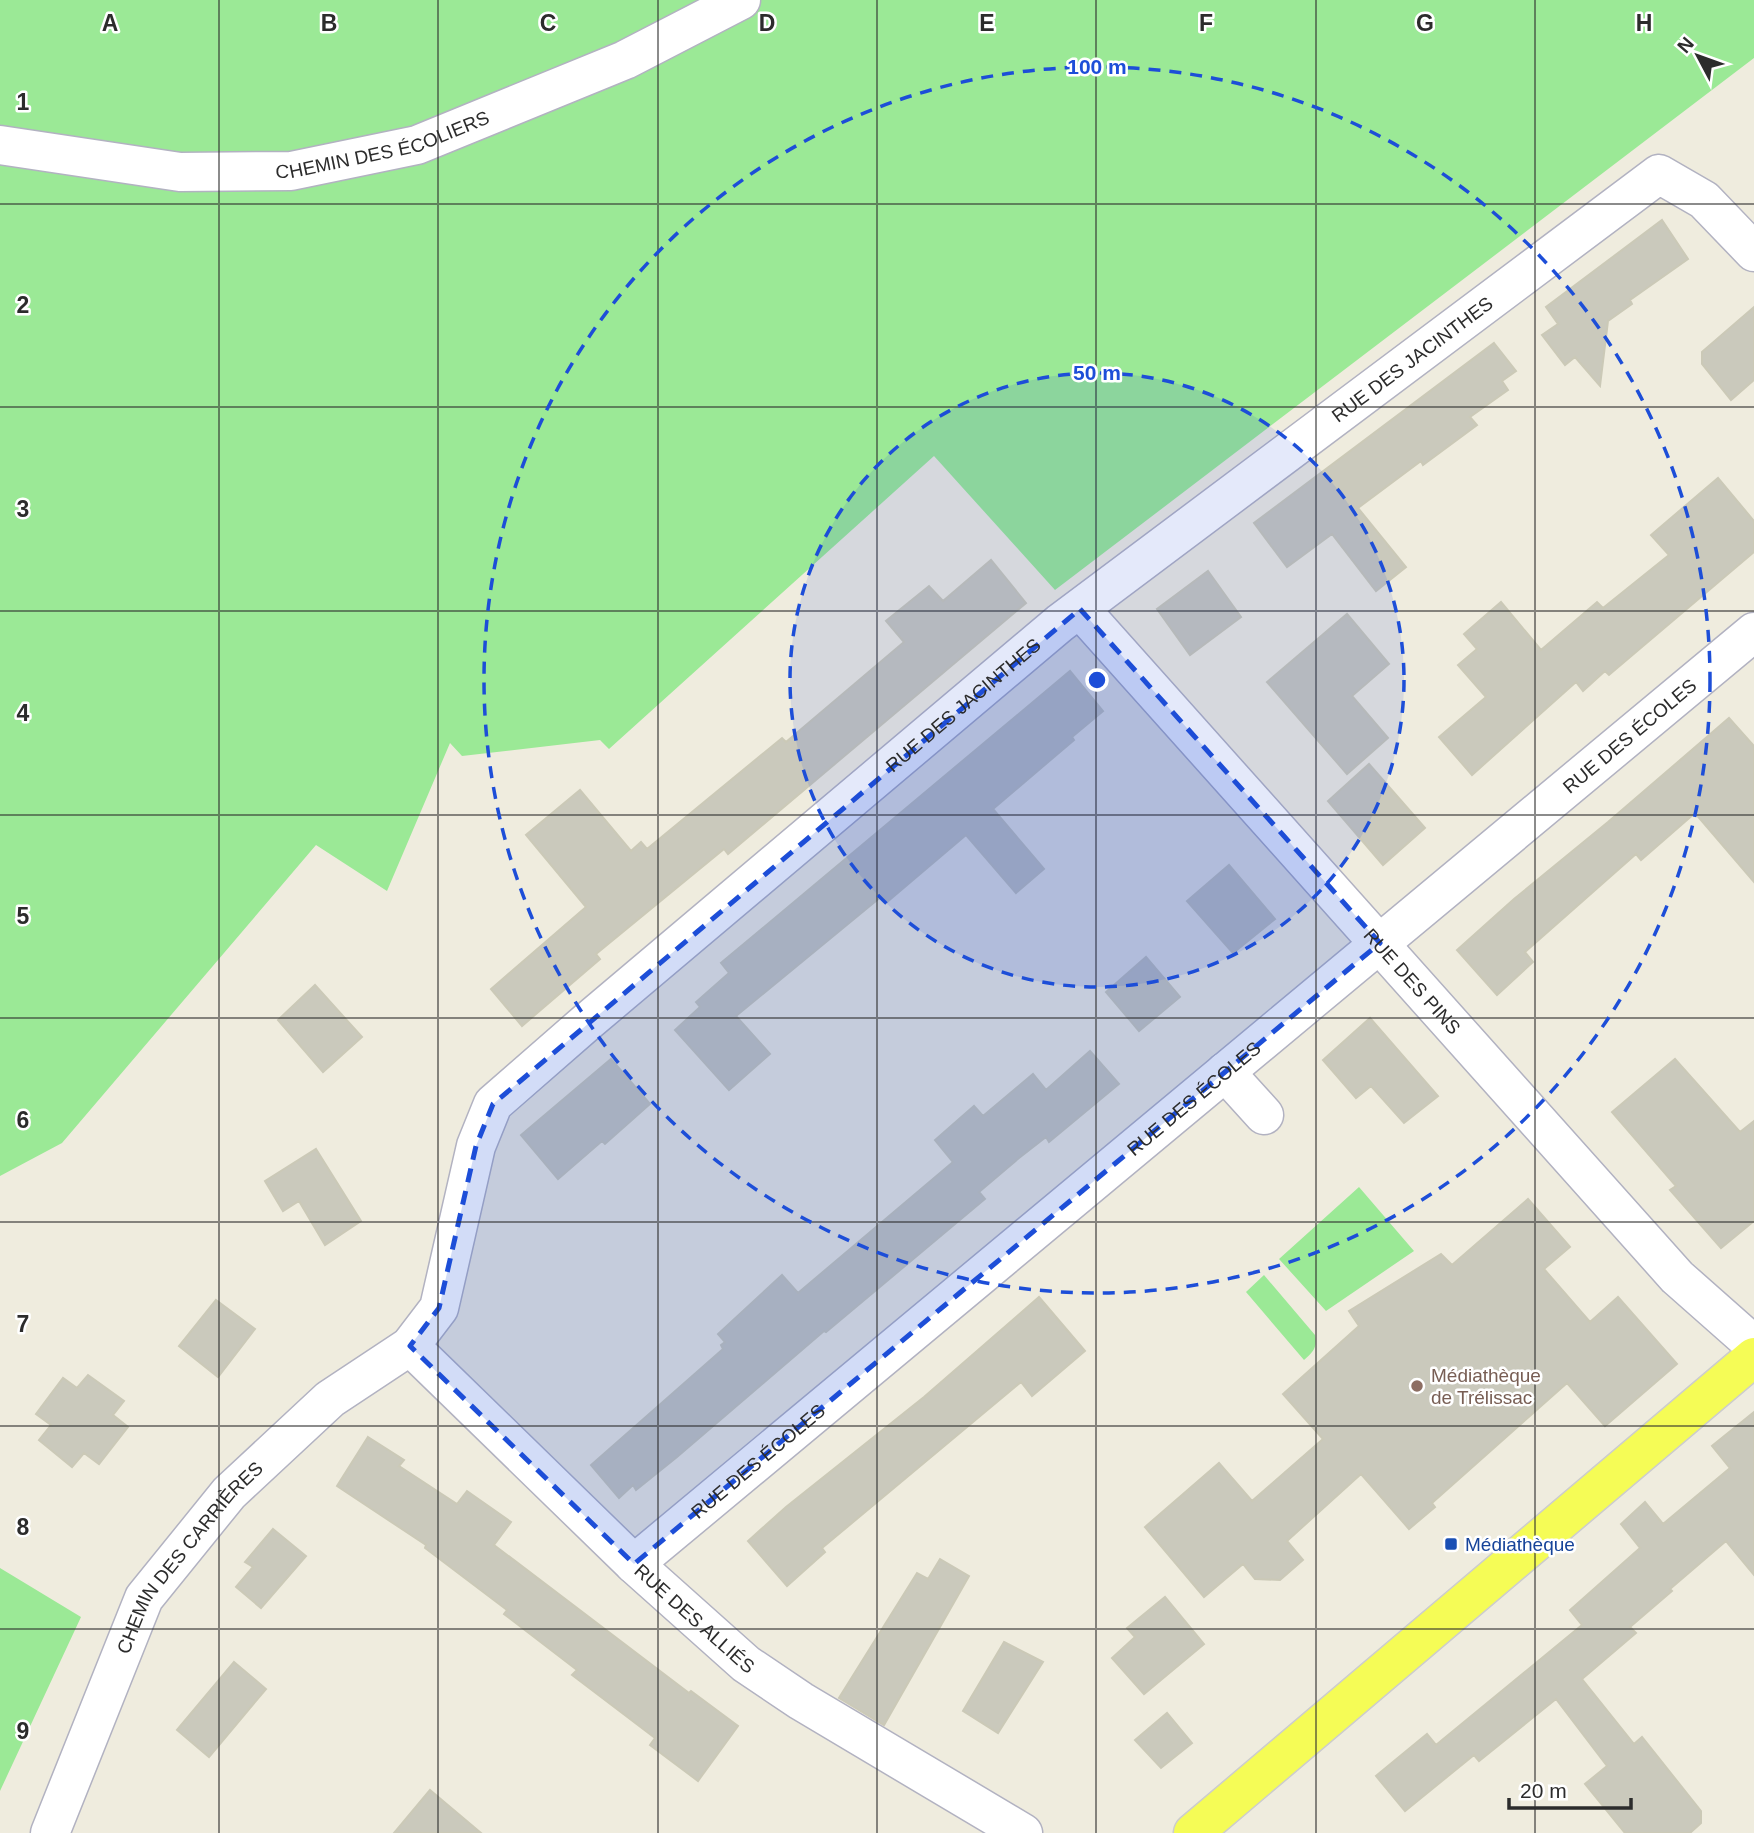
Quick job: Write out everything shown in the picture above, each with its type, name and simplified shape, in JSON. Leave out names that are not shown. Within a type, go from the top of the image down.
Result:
[{"type":"main road","points":[[1193,1833],[1754,1357]]},
{"type":"street","name":"CHEMIN DES ÉCOLIERS","points":[[0,145],[180,172],[291,171],[417,145],[625,60],[741,0]]},
{"type":"street","name":"RUE DES JACINTHES","points":[[411,1346],[439,1308],[475,1146],[494,1104],[650,969],[1080,609],[1659,174],[1704,200],[1754,252]]},
{"type":"street","name":"RUE DES PINS","points":[[1080,609],[1677,1277],[1754,1345]]},
{"type":"street","name":"RUE DES ÉCOLES","points":[[634,1564],[1754,632]]},
{"type":"street","points":[[1225,1072],[1264,1115]]},
{"type":"street","name":"RUE DES ALLIÉS","points":[[411,1346],[634,1564],[746,1664],[801,1701],[1023,1833]]},
{"type":"street","name":"CHEMIN DES CARRIÈRES","points":[[50,1833],[144,1598],[229,1493],[330,1399],[411,1346]]},
{"type":"highlighted area","points":[[1080,609],[1380,943],[634,1564],[410,1346],[439,1308],[476,1146],[493,1104]]},
{"type":"green space","points":[[0,0],[1754,0],[1754,58],[1055,590],[934,456],[609,749],[600,740],[462,756],[450,743],[387,891],[316,845],[62,1143],[0,1176]]},
{"type":"green space","points":[[1359,1187],[1414,1251],[1326,1311],[1279,1259]]},
{"type":"green space","points":[[1264,1275],[1315,1335],[1314,1349],[1304,1360],[1246,1292]]},
{"type":"green space","points":[[0,1568],[81,1617],[0,1791]]},
{"type":"building","points":[[1662,220],[1688,259],[1630,300],[1632,304],[1608,321],[1600,386],[1575,357],[1565,365],[1542,335],[1558,324],[1546,307]]},
{"type":"building","points":[[1754,307],[1754,380],[1731,400],[1702,364],[1702,352]]},
{"type":"building","points":[[1494,343],[1516,371],[1502,381],[1508,390],[1470,417],[1477,425],[1423,465],[1421,461],[1358,508],[1406,567],[1376,591],[1332,534],[1287,567],[1254,523]]},
{"type":"building","points":[[1718,478],[1754,521],[1754,552],[1609,675],[1605,671],[1583,691],[1576,682],[1472,775],[1439,737],[1486,697],[1458,665],[1477,649],[1464,634],[1501,602],[1541,650],[1597,602],[1603,608],[1669,555],[1651,535]]},
{"type":"building","points":[[991,560],[1026,603],[728,854],[724,849],[596,954],[600,959],[522,1026],[491,989],[586,907],[526,835],[580,790],[631,851],[641,842],[647,849],[782,738],[786,742],[904,642],[886,621],[929,586],[943,601]]},
{"type":"building","points":[[1208,571],[1241,617],[1190,655],[1157,609]]},
{"type":"building","points":[[1347,614],[1389,664],[1352,696],[1388,738],[1347,774],[1267,682]]},
{"type":"building","points":[[1070,671],[1103,711],[1072,737],[1074,740],[993,809],[1044,869],[1016,893],[966,835],[887,902],[882,896],[736,1016],[770,1054],[729,1090],[675,1030],[700,1007],[696,1002],[729,973],[721,963]]},
{"type":"building","points":[[1729,718],[1754,746],[1754,882],[1695,813],[1641,860],[1636,854],[1525,952],[1533,962],[1497,995],[1457,950]]},
{"type":"building","points":[[1369,764],[1425,828],[1383,865],[1328,801]]},
{"type":"building","points":[[1229,865],[1275,919],[1233,953],[1187,901]]},
{"type":"building","points":[[1146,957],[1180,997],[1139,1031],[1106,992]]},
{"type":"building","points":[[315,985],[362,1037],[323,1072],[278,1020]]},
{"type":"building","points":[[1370,1018],[1438,1096],[1404,1123],[1371,1086],[1356,1098],[1323,1060]]},
{"type":"building","points":[[1090,1051],[1119,1084],[1049,1142],[1046,1137],[1019,1158],[979,1192],[985,1199],[824,1331],[677,1457],[636,1490],[633,1485],[619,1498],[591,1465],[723,1349],[721,1345],[725,1342],[718,1334],[782,1275],[798,1293],[953,1162],[935,1140],[974,1106],[983,1116],[1033,1074],[1046,1090]]},
{"type":"building","points":[[611,1059],[650,1104],[605,1144],[602,1141],[558,1179],[521,1135]]},
{"type":"building","points":[[1675,1059],[1740,1132],[1754,1121],[1754,1221],[1721,1248],[1670,1190],[1676,1186],[1612,1112]]},
{"type":"building","points":[[316,1149],[361,1221],[325,1245],[299,1201],[283,1211],[265,1181]]},
{"type":"building","points":[[1528,1199],[1570,1247],[1544,1269],[1590,1322],[1618,1297],[1677,1364],[1605,1426],[1567,1383],[1432,1503],[1435,1507],[1409,1529],[1361,1474],[1287,1541],[1303,1560],[1280,1580],[1255,1579],[1243,1564],[1204,1597],[1145,1527],[1219,1463],[1252,1501],[1323,1439],[1283,1394],[1359,1326],[1349,1311],[1441,1254],[1452,1265]]},
{"type":"building","points":[[1039,1297],[1085,1351],[1032,1396],[1021,1382],[822,1548],[825,1552],[787,1586],[748,1541],[786,1507],[924,1397]]},
{"type":"building","points":[[216,1300],[255,1329],[218,1377],[179,1346]]},
{"type":"building","points":[[88,1375],[124,1401],[113,1415],[128,1427],[99,1464],[84,1453],[72,1467],[39,1440],[51,1425],[36,1414],[63,1378],[77,1388]]},
{"type":"building","points":[[1754,1412],[1754,1575],[1726,1541],[1630,1627],[1636,1633],[1582,1679],[1634,1744],[1642,1737],[1701,1811],[1701,1823],[1690,1833],[1625,1833],[1585,1784],[1607,1766],[1556,1699],[1479,1761],[1474,1755],[1405,1811],[1376,1776],[1427,1734],[1436,1745],[1582,1625],[1570,1610],[1640,1548],[1621,1524],[1645,1502],[1663,1524],[1730,1468],[1712,1446]]},
{"type":"building","points":[[368,1437],[404,1460],[399,1466],[457,1504],[467,1491],[511,1522],[494,1545],[689,1693],[691,1691],[738,1726],[698,1781],[650,1745],[655,1738],[572,1675],[577,1670],[504,1614],[507,1610],[425,1548],[426,1545],[337,1486]]},
{"type":"building","points":[[273,1529],[306,1556],[261,1608],[236,1587],[253,1567],[245,1562]]},
{"type":"building","points":[[940,1559],[969,1576],[884,1725],[839,1698],[917,1573],[928,1579]]},
{"type":"building","points":[[1165,1597],[1204,1644],[1144,1694],[1112,1658],[1135,1637],[1127,1628]]},
{"type":"building","points":[[1004,1642],[1043,1662],[998,1733],[963,1711]]},
{"type":"building","points":[[234,1662],[266,1689],[209,1757],[177,1730]]},
{"type":"building","points":[[1167,1713],[1192,1743],[1161,1768],[1135,1740]]},
{"type":"building","points":[[430,1790],[481,1833],[394,1833]]},
{"type":"place","name":"Médiathèque de Trélissac","points":[[1417,1386]]},
{"type":"place","name":"Médiathèque","points":[[1451,1544]]}]
